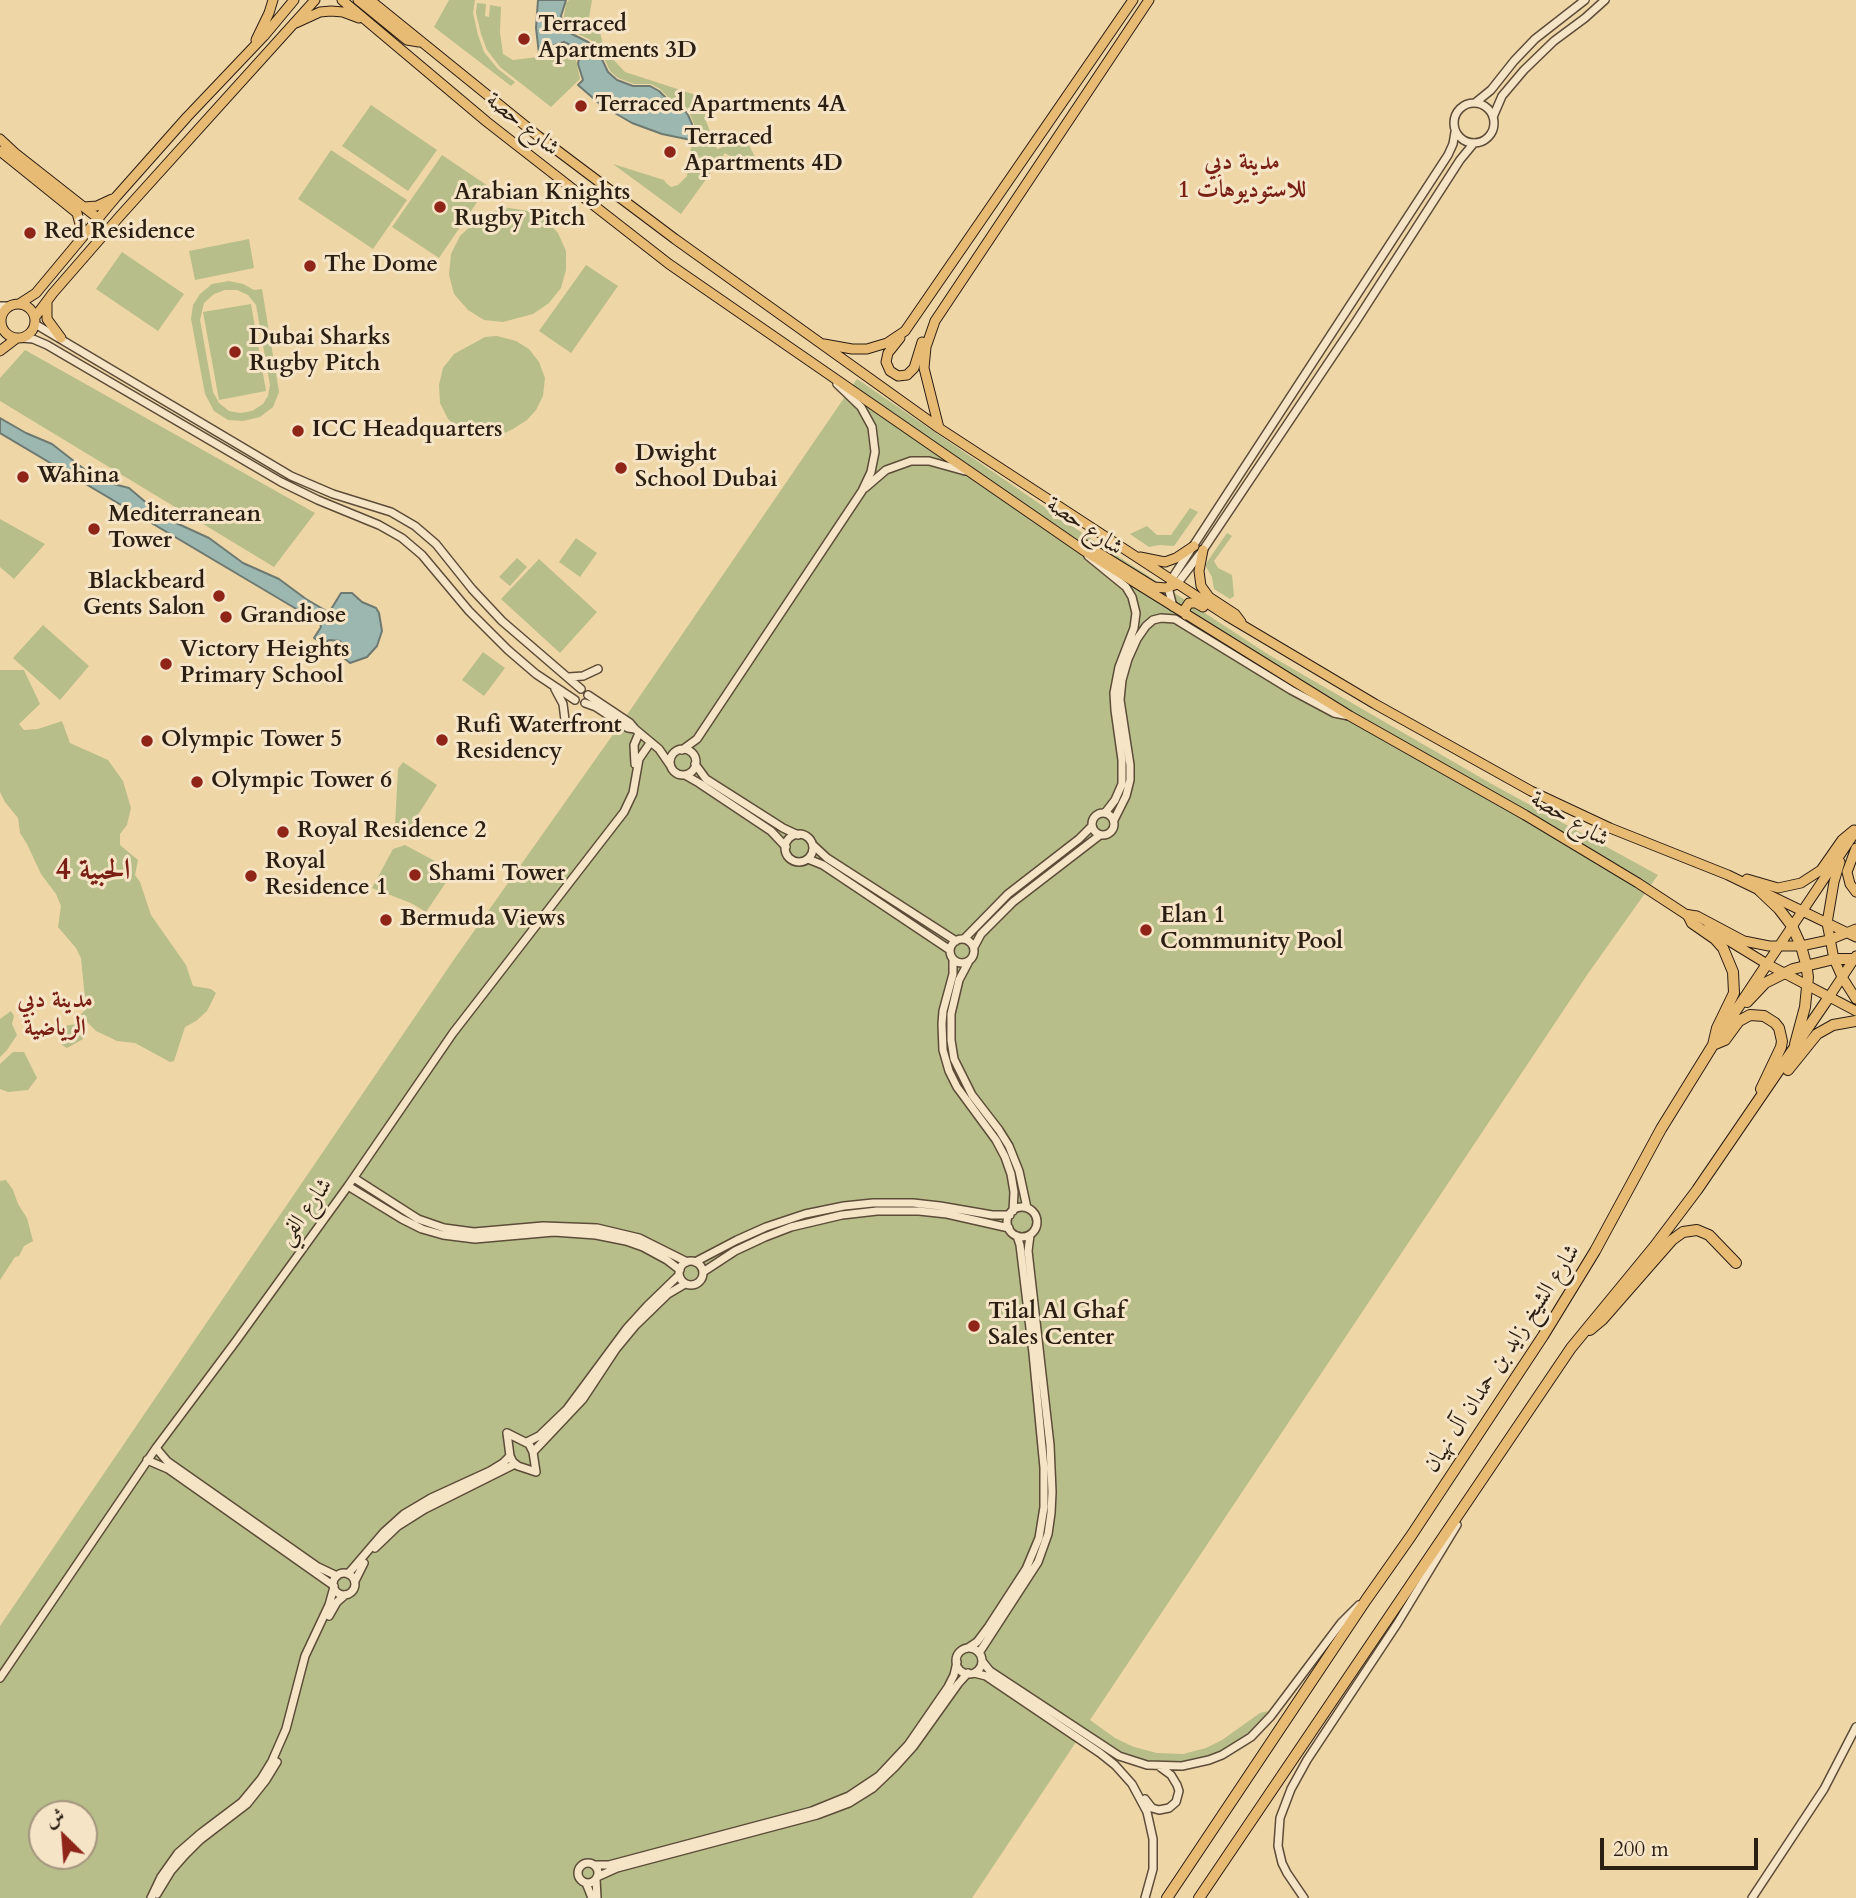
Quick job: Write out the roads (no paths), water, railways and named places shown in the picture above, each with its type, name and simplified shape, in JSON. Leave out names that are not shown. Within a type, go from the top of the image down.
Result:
[{"type":"highway","points":[[1760,891],[1792,926],[1806,964],[1808,987],[1791,1055]]},
{"type":"highway","points":[[1689,915],[1692,923],[1723,948],[1733,972],[1734,993],[1717,1028],[1713,1045]]},
{"type":"highway","points":[[1728,1022],[1765,983],[1782,973],[1806,964],[1855,957]]},
{"type":"highway","name":"شارع الشيخ زايد بن حمدان آل نهيان","points":[[1167,1898],[1570,1294],[1661,1129],[1767,964]]},
{"type":"highway","points":[[1199,1898],[1583,1333],[1676,1219],[1718,1162],[1829,997]]},
{"type":"highway","points":[[1713,1045],[1725,1040],[1739,1021],[1750,1015],[1764,1016],[1775,1023],[1781,1034],[1781,1047],[1760,1089],[1757,1103]]},
{"type":"highway","points":[[1757,1103],[1771,1092],[1817,1034],[1833,1025],[1856,1021]]},
{"type":"highway","points":[[1583,1333],[1602,1320],[1672,1240],[1683,1232],[1697,1230],[1709,1235],[1736,1264]]},
{"type":"main road","points":[[253,47],[273,0]]},
{"type":"main road","points":[[20,338],[5,332],[1,323],[9,305],[36,293],[187,117],[294,0]]},
{"type":"main road","points":[[0,351],[30,334],[47,301],[315,0]]},
{"type":"main road","name":"شارع حصة","points":[[342,0],[487,122],[649,249],[1086,552],[1350,716],[1525,815],[1782,973],[1856,1011]]},
{"type":"main road","points":[[358,0],[407,40],[421,43]]},
{"type":"main road","name":"شارع حصة","points":[[370,0],[538,136],[643,215],[939,428],[1135,556],[1173,584],[1375,704],[1531,791],[1610,828],[1728,875],[1853,933]]},
{"type":"main road","points":[[379,0],[387,9],[390,18]]},
{"type":"main road","points":[[1133,0],[886,358],[890,371],[898,376],[907,375],[915,368],[923,339],[1149,0]]},
{"type":"main road","points":[[291,25],[331,10],[366,21]]},
{"type":"main road","points":[[0,139],[99,219]]},
{"type":"main road","points":[[0,151],[77,213],[81,228],[79,242]]},
{"type":"main road","points":[[84,207],[97,206],[117,197]]},
{"type":"main road","points":[[47,301],[47,318],[61,338]]},
{"type":"main road","points":[[9,305],[27,306],[35,321]]},
{"type":"main road","points":[[935,321],[926,347],[924,368],[939,428]]},
{"type":"main road","points":[[821,344],[867,349],[887,343],[905,331]]},
{"type":"main road","points":[[1058,533],[1083,544],[1154,587],[1160,589],[1173,584]]},
{"type":"main road","points":[[1135,556],[1165,562],[1199,548],[1201,586],[1209,597],[1235,614],[1244,626]]},
{"type":"main road","points":[[1186,615],[1185,608],[1192,602],[1218,616],[1227,616]]},
{"type":"main road","points":[[1728,875],[1778,888],[1801,883],[1821,870],[1847,835],[1856,830]]},
{"type":"main road","name":"شارع الشيخ زايد بن حمدان آل نهيان","points":[[1767,964],[1856,830]]},
{"type":"main road","points":[[1856,848],[1847,872],[1850,884],[1856,892]]},
{"type":"main road","points":[[1844,851],[1833,882],[1827,923],[1834,959],[1856,999]]},
{"type":"main road","points":[[1689,915],[1697,916],[1744,941],[1778,947],[1801,946],[1853,933]]},
{"type":"main road","points":[[1829,997],[1855,957]]},
{"type":"street","points":[[1199,548],[1212,516],[1448,155],[1453,144],[1456,113],[1491,90],[1535,39],[1585,0]]},
{"type":"street","points":[[1493,117],[1502,96],[1524,70],[1605,0]]},
{"type":"street","points":[[1173,607],[1173,584],[1348,334],[1460,160],[1474,144],[1490,135],[1493,117],[1487,108],[1475,103]]},
{"type":"street","points":[[1455,132],[1466,142],[1474,144]]},
{"type":"street","points":[[35,321],[193,418],[305,482],[404,518],[426,534],[502,621],[586,691],[586,699]]},
{"type":"street","points":[[20,338],[43,343],[289,486],[391,531],[412,546],[457,598],[529,668],[579,703],[586,699]]},
{"type":"street","points":[[670,765],[670,759],[697,738],[862,491],[874,462],[872,427],[861,407],[824,371]]},
{"type":"street","points":[[170,416],[178,412],[193,418]]},
{"type":"street","points":[[862,491],[886,470],[911,461],[929,461],[969,472]]},
{"type":"street","points":[[1086,552],[1092,561],[1126,587],[1136,613],[1134,628],[1114,688],[1122,784],[1105,813]]},
{"type":"street","points":[[429,563],[443,554]]},
{"type":"street","points":[[1114,820],[1126,796],[1130,780],[1121,687],[1128,659],[1137,639],[1153,620],[1175,619],[1291,690],[1334,713],[1350,716]]},
{"type":"street","points":[[568,677],[583,676],[598,669]]},
{"type":"street","points":[[552,686],[561,699],[565,720]]},
{"type":"street","points":[[575,700],[575,693],[581,689]]},
{"type":"street","points":[[586,699],[628,728],[637,731],[659,749],[674,772],[699,782],[771,831],[786,847]]},
{"type":"street","points":[[636,768],[634,745],[637,731]]},
{"type":"street","points":[[685,775],[693,770],[697,738]]},
{"type":"street","points":[[636,768],[650,743]]},
{"type":"street","points":[[659,749],[690,752],[706,779],[783,828],[807,837],[827,858],[960,940],[970,942],[974,947]]},
{"type":"street","name":"شارع الفي","points":[[0,1678],[147,1460],[354,1178],[453,1034],[624,812],[631,800],[636,768]]},
{"type":"street","points":[[950,950],[1008,894],[1079,839],[1092,826],[1095,816],[1110,814],[1115,825],[1112,832],[1106,835],[1096,833],[1092,826]]},
{"type":"street","points":[[797,835],[790,839],[786,847],[786,852],[793,860],[798,862],[807,859],[812,853],[813,845]]},
{"type":"street","points":[[1027,1208],[1009,1146],[972,1095],[954,1059],[951,1014],[959,980],[986,928],[1013,901],[1100,835]]},
{"type":"street","points":[[807,859],[823,865],[950,950],[953,974],[942,1024],[946,1062],[957,1087],[996,1140],[1005,1157],[1014,1192],[1009,1228]]},
{"type":"street","points":[[953,960],[960,964],[968,963]]},
{"type":"street","points":[[354,1178],[418,1219],[444,1228],[474,1232],[543,1226],[597,1228],[639,1238],[699,1265],[703,1272]]},
{"type":"street","points":[[348,1186],[402,1219],[443,1235],[475,1239],[565,1233],[626,1241],[667,1259],[685,1284]]},
{"type":"street","points":[[527,1442],[545,1431],[567,1409],[627,1328],[679,1273],[682,1265],[737,1240],[805,1214],[844,1206],[886,1202],[940,1206],[992,1215],[1027,1208],[1035,1214],[1036,1228],[1030,1235],[1028,1251],[1050,1445],[1051,1513],[1045,1545],[1034,1569],[981,1657],[981,1667],[958,1684],[913,1747],[895,1767],[873,1787],[849,1803],[817,1815],[617,1868],[586,1883]]},
{"type":"street","points":[[533,1452],[575,1409],[635,1326],[668,1294],[685,1284],[696,1284],[701,1280],[703,1272],[735,1251],[765,1237],[791,1227],[842,1215],[887,1210],[947,1214],[1009,1228],[1017,1236],[1045,1468],[1044,1515],[1036,1546],[1026,1569],[977,1642],[958,1654],[954,1675],[948,1687],[908,1745],[879,1776],[849,1796],[821,1808],[609,1865],[588,1863],[580,1868],[579,1876],[595,1898]]},
{"type":"street","points":[[1017,1236],[1030,1235]]},
{"type":"street","points":[[508,1433],[527,1442],[533,1452],[536,1472],[516,1464],[510,1455],[508,1433]]},
{"type":"street","points":[[1304,1898],[1287,1873],[1278,1846],[1280,1818],[1291,1789],[1307,1760],[1397,1624],[1504,1452],[1510,1438]]},
{"type":"street","points":[[156,1448],[167,1461],[317,1567],[337,1576],[348,1574],[384,1532],[404,1514],[431,1498],[490,1471],[510,1455]]},
{"type":"street","points":[[147,1460],[168,1469],[334,1587],[337,1592],[345,1595]]},
{"type":"street","points":[[153,1898],[184,1855],[247,1804],[272,1772],[287,1739],[302,1681],[316,1643],[334,1606],[354,1590],[361,1566],[374,1550],[391,1532],[438,1501],[516,1464]]},
{"type":"street","points":[[348,1574],[355,1581]]},
{"type":"street","points":[[153,1898],[161,1877],[178,1853],[242,1801],[272,1761],[286,1729],[305,1656],[329,1605],[337,1576]]},
{"type":"street","points":[[968,1648],[974,1649],[990,1671],[1113,1752],[1136,1762],[1160,1767],[1182,1766],[1209,1760],[1238,1747],[1251,1737],[1271,1716],[1341,1623],[1366,1600]]},
{"type":"street","points":[[957,1662],[960,1670],[986,1676],[1108,1759],[1122,1771],[1155,1810],[1166,1810],[1178,1796],[1177,1785],[1171,1775],[1160,1767]]},
{"type":"street","points":[[1752,1898],[1824,1789],[1856,1727]]},
{"type":"street","points":[[1137,1791],[1147,1812],[1153,1839],[1153,1868],[1145,1898]]},
{"type":"street","points":[[594,1865],[598,1871],[595,1898]]},
{"type":"water","points":[[538,0],[566,0],[561,16],[570,33],[597,49],[608,72],[617,80],[633,86],[650,86],[673,105],[683,108],[692,124],[691,140],[662,134],[632,123],[601,105],[578,85],[583,80],[579,58],[576,49],[570,45],[564,42],[539,54],[536,28]]},
{"type":"water","points":[[0,418],[52,444],[93,476],[129,488],[163,517],[209,538],[243,563],[279,579],[328,612],[341,593],[352,593],[362,602],[376,608],[379,613],[382,631],[377,646],[367,657],[350,663],[344,658],[346,649],[340,641],[329,640],[323,644],[314,638],[321,627],[320,623],[0,433]]},
{"type":"place","name":"Terraced Apartments 3D","points":[[524,39]]},
{"type":"place","name":"Terraced Apartments 4A","points":[[581,106]]},
{"type":"place","name":"Terraced Apartments 4D","points":[[670,152]]},
{"type":"place","name":"Arabian Knights Rugby Pitch","points":[[440,207]]},
{"type":"place","name":"Red Residence","points":[[30,233]]},
{"type":"place","name":"The Dome","points":[[310,266]]},
{"type":"place","name":"Dubai Sharks Rugby Pitch","points":[[235,352]]},
{"type":"place","name":"ICC Headquarters","points":[[298,431]]},
{"type":"place","name":"Dwight School Dubai","points":[[621,468]]},
{"type":"place","name":"Wahina","points":[[23,477]]},
{"type":"place","name":"Mediterranean Tower","points":[[94,529]]},
{"type":"place","name":"Blackbeard Gents Salon","points":[[219,596]]},
{"type":"place","name":"Grandiose","points":[[226,617]]},
{"type":"place","name":"Victory Heights Primary School","points":[[166,664]]},
{"type":"place","name":"Rufi Waterfront Residency","points":[[442,740]]},
{"type":"place","name":"Olympic Tower 5","points":[[147,741]]},
{"type":"place","name":"Olympic Tower 6","points":[[197,782]]},
{"type":"place","name":"Royal Residence 2","points":[[283,832]]},
{"type":"place","name":"Shami Tower","points":[[415,875]]},
{"type":"place","name":"Royal Residence 1","points":[[251,876]]},
{"type":"place","name":"Bermuda Views","points":[[386,920]]},
{"type":"place","name":"Elan 1 Community Pool","points":[[1146,930]]},
{"type":"place","name":"Tilal Al Ghaf Sales Center","points":[[974,1326]]},
{"type":"district","name":"مدينة دبي للاستوديوهات 1","points":[[1242,177]]},
{"type":"district","name":"الحبية 4","points":[[93,872]]},
{"type":"district","name":"مدينة دبي الرياضية","points":[[55,1015]]}]
